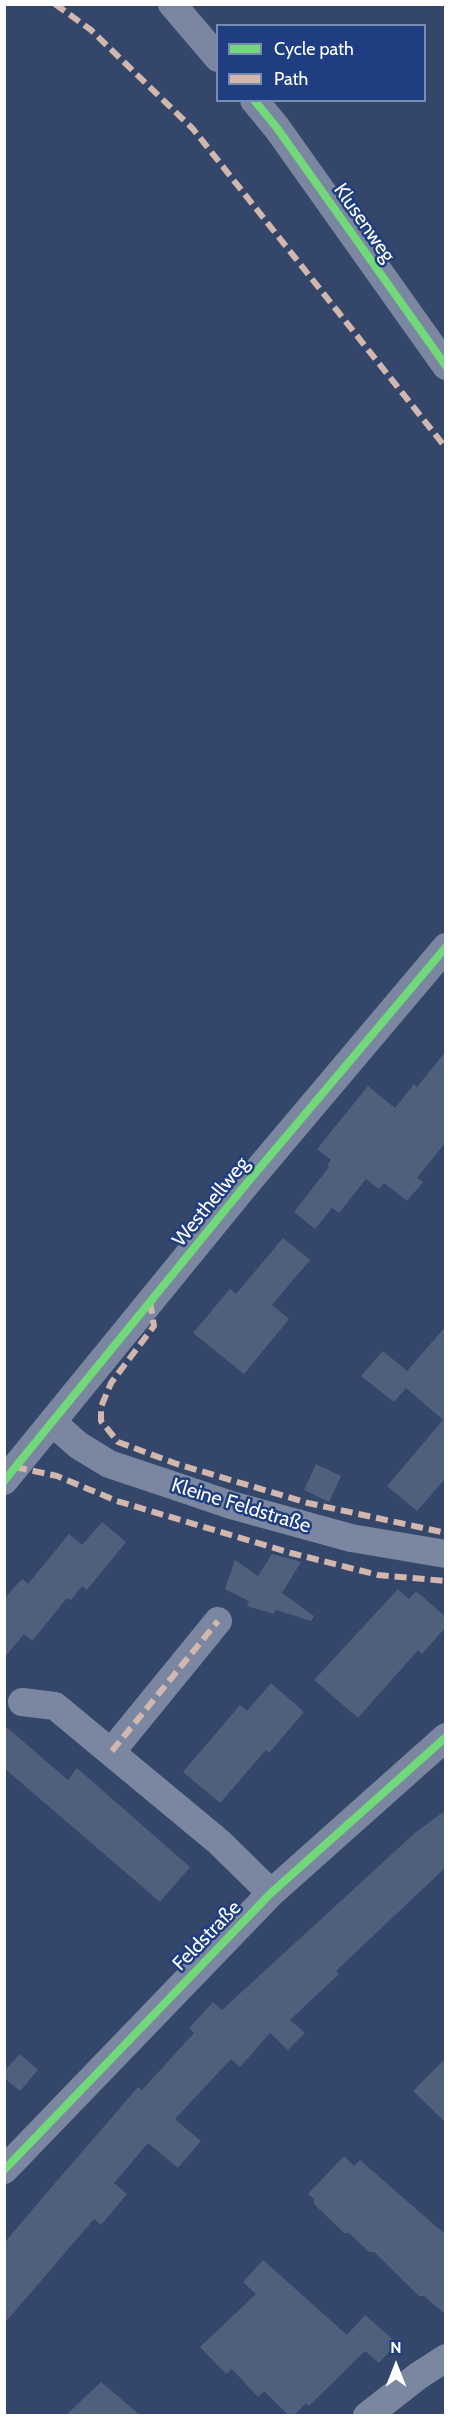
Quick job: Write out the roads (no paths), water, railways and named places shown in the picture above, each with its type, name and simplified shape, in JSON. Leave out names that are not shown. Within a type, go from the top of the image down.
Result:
[{"type":"street","points":[[172,4],[216,56]]},
{"type":"street","name":"Klusenweg","points":[[256,102],[277,128],[446,366]]},
{"type":"street","name":"Westhellweg","points":[[4,1481],[446,946]]},
{"type":"street","name":"Kleine Feldstraße","points":[[52,1422],[78,1445],[109,1464],[231,1505],[351,1538],[446,1554]]},
{"type":"street","points":[[112,1751],[218,1621]]},
{"type":"street","points":[[22,1702],[55,1706],[219,1842],[271,1893]]},
{"type":"street","name":"Feldstraße","points":[[4,2170],[271,1893],[446,1737]]},
{"type":"street","points":[[368,2415],[418,2376],[446,2358]]}]
